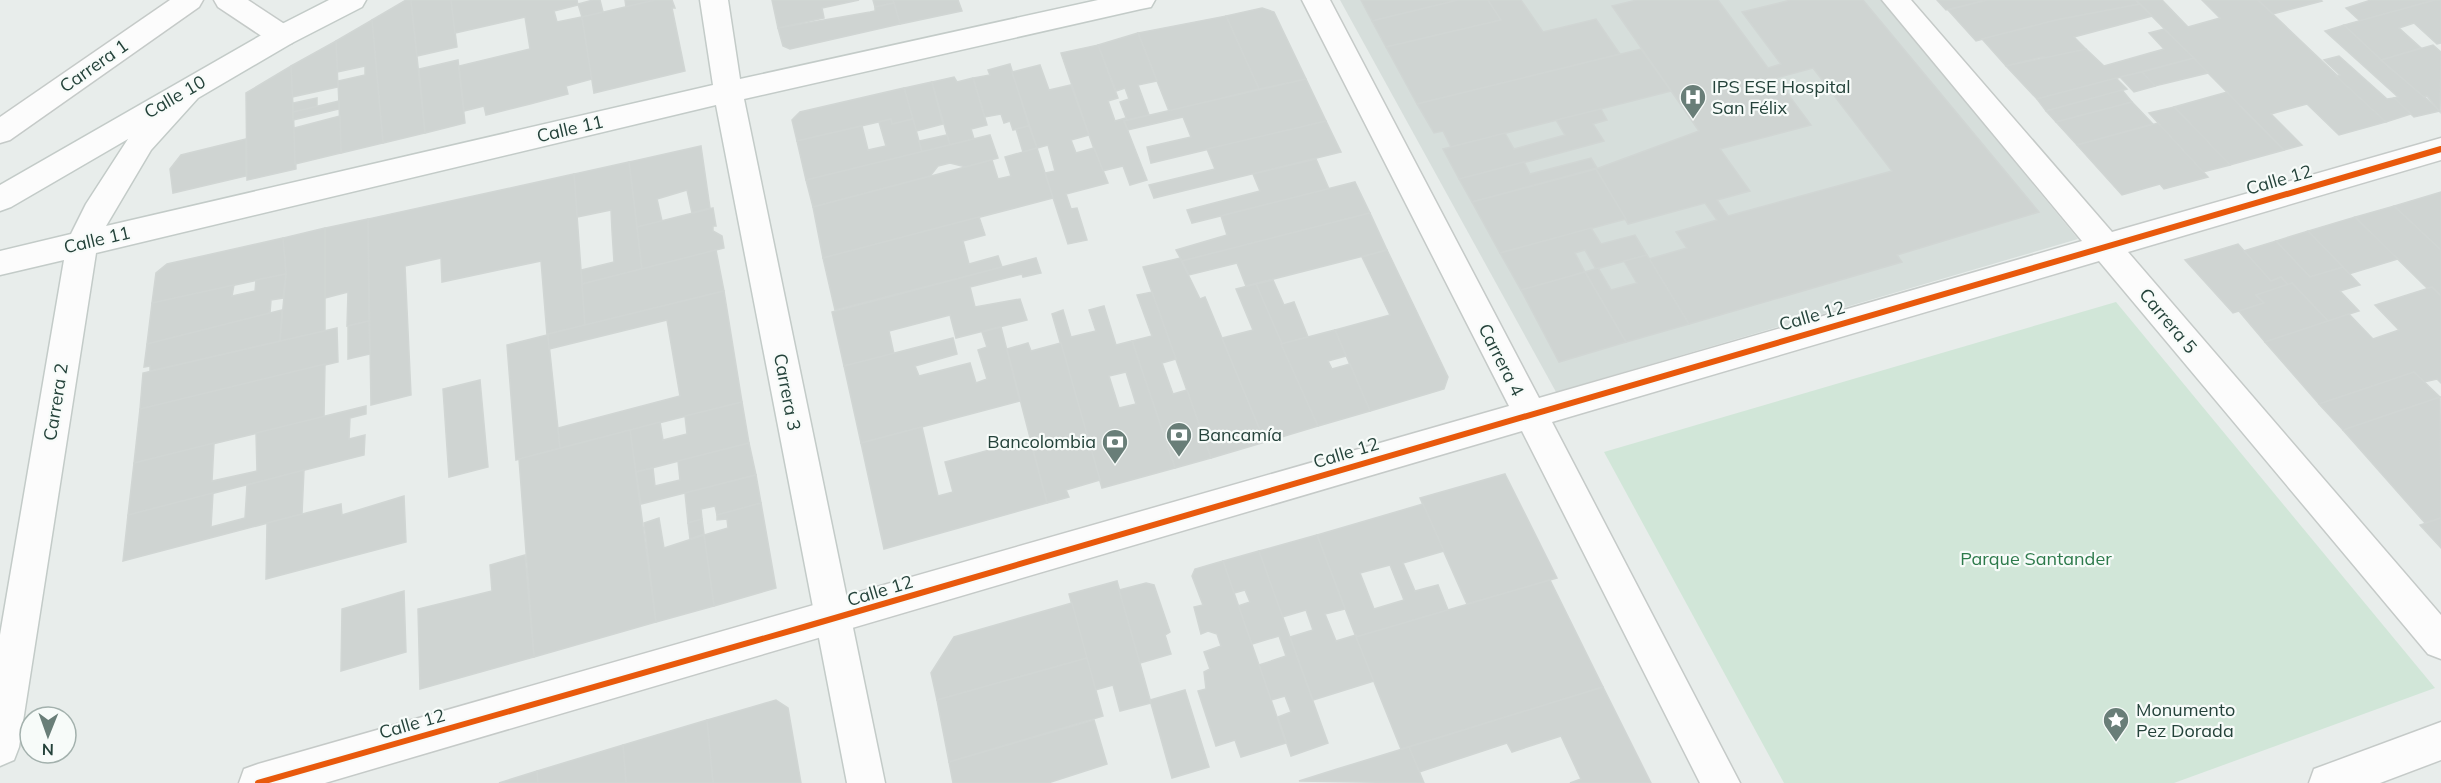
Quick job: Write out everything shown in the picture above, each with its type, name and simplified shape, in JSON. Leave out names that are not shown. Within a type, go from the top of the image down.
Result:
[{"type":"street","name":"Carrera 1","points":[[0,132],[189,0]]},
{"type":"street","points":[[228,0],[282,36]]},
{"type":"street","name":"Calle 10","points":[[0,199],[282,36],[352,0]]},
{"type":"street","name":"Carrera 3","points":[[714,0],[728,92],[866,783]]},
{"type":"street","name":"Calle 11","points":[[0,262],[728,92],[1141,0]]},
{"type":"street","name":"Carrera 4","points":[[1316,0],[1721,783]]},
{"type":"street","name":"Carrera 5","points":[[1896,0],[2441,642]]},
{"type":"street","name":"Carrera 2","points":[[0,747],[82,244],[97,212],[141,142],[189,89]]},
{"type":"street","name":"Calle 12","points":[[258,783],[832,621],[1529,414],[2441,149]]},
{"type":"street","points":[[2328,783],[2441,741]]},
{"type":"shaded area","name":"IPS ESE Hospital San Félix","points":[[1340,0],[1882,0],[2078,239],[1556,392]]},
{"type":"green space","name":"Parque Santander","points":[[2116,302],[2435,688],[2174,783],[1784,783],[1604,452]]},
{"type":"building","points":[[406,0],[411,0],[425,133],[383,143],[372,20]]},
{"type":"building","points":[[411,0],[451,0],[457,47],[417,56]]},
{"type":"building","points":[[451,0],[577,0],[578,5],[554,11],[557,22],[582,17],[592,79],[566,86],[568,94],[486,115],[484,106],[464,111],[459,66],[530,49],[525,17],[455,33]]},
{"type":"building","points":[[600,0],[603,12],[582,17],[578,4]]},
{"type":"building","points":[[625,0],[655,0],[626,7]]},
{"type":"building","points":[[655,0],[672,0],[685,71],[594,93],[582,17]]},
{"type":"building","points":[[772,0],[859,0],[822,8],[824,18],[778,28]]},
{"type":"building","points":[[873,0],[893,0],[894,3],[875,7]]},
{"type":"building","points":[[893,0],[958,0],[962,11],[900,24]]},
{"type":"building","points":[[1361,0],[1458,0],[1372,21]]},
{"type":"building","points":[[1458,0],[1488,0],[1501,20],[1386,47],[1372,21]]},
{"type":"building","points":[[1488,0],[1521,0],[1543,32],[1596,19],[1620,54],[1417,104],[1386,47],[1501,20]]},
{"type":"building","points":[[1637,0],[1718,0],[1768,68],[1781,64],[1742,12],[1791,0],[1863,0],[2039,212],[1897,255],[1902,262],[1689,324],[1649,259],[1687,248],[1676,232],[1717,220],[1705,203],[1628,224],[1596,169],[1699,131],[1612,6]],"holes":[[[1813,68],[1892,171],[1728,216],[1717,200],[1750,191],[1720,149],[1811,125],[1776,78]]]},
{"type":"building","points":[[1937,0],[1987,0],[1946,10]]},
{"type":"building","points":[[1987,0],[2136,0],[2140,4],[2056,20],[1976,41],[1948,10]]},
{"type":"building","points":[[2136,0],[2162,0],[2188,27],[2220,18],[2202,0],[2258,0],[2386,122],[2339,135],[2307,104],[2271,114],[2302,145],[2284,150]]},
{"type":"building","points":[[2258,0],[2321,0],[2322,1],[2273,14]]},
{"type":"building","points":[[2371,0],[2435,0],[2360,21],[2346,8]]},
{"type":"building","points":[[2441,0],[2441,43],[2437,44],[2414,23],[2399,28],[2421,48],[2381,60],[2344,25]]},
{"type":"building","points":[[894,3],[900,24],[790,49],[783,46],[778,28],[875,11],[875,7]]},
{"type":"building","points":[[2140,4],[2152,16],[2074,37],[2086,49],[2052,58],[2042,57],[2006,66],[1982,39],[2056,20]]},
{"type":"building","points":[[1262,8],[1274,12],[1306,79],[1259,89],[1226,16]]},
{"type":"building","points":[[1226,16],[1259,89],[1169,111],[1138,33]]},
{"type":"building","points":[[372,20],[383,143],[341,153],[338,81],[365,75],[365,66],[337,72],[336,41]]},
{"type":"building","points":[[2344,25],[2440,111],[2414,117],[2394,98],[2398,97],[2325,31]]},
{"type":"building","points":[[2164,29],[2194,58],[2037,99],[2006,66],[2086,49],[2104,66],[2164,49],[2149,33]]},
{"type":"building","points":[[1138,33],[1157,81],[1138,85],[1149,115],[1127,120],[1120,102],[1129,99],[1125,88],[1116,91],[1098,45]]},
{"type":"building","points":[[336,41],[338,87],[292,97],[291,66]]},
{"type":"building","points":[[1098,45],[1118,98],[1108,101],[1115,121],[1126,118],[1127,120],[1124,121],[1147,180],[1130,185],[1123,166],[1102,171],[1061,53]]},
{"type":"building","points":[[2433,45],[2441,52],[2440,112],[2427,96],[2424,97],[2381,60]]},
{"type":"building","points":[[1641,49],[1671,91],[1451,147],[1443,131],[1434,133],[1417,104]]},
{"type":"building","points":[[2339,56],[2387,99],[2394,98],[2411,114],[2386,122],[2336,76],[2340,75],[2324,60]]},
{"type":"building","points":[[2194,58],[2208,73],[2155,86],[2142,72]]},
{"type":"building","points":[[458,60],[465,123],[425,133],[419,69]]},
{"type":"building","points":[[1010,64],[1029,126],[1013,130],[1010,121],[1004,123],[1001,114],[985,117],[973,78],[990,75],[988,70]]},
{"type":"building","points":[[1040,65],[1049,90],[1071,85],[1089,135],[1071,140],[1076,153],[1094,148],[1108,183],[1066,194],[1071,209],[1077,208],[1087,240],[1068,244],[1045,173],[1055,171],[1048,145],[1037,148],[1012,72]]},
{"type":"building","points":[[291,66],[296,169],[247,180],[246,93]]},
{"type":"building","points":[[2142,72],[2155,86],[2134,92],[2120,77]]},
{"type":"building","points":[[954,77],[957,82],[973,78],[987,125],[971,129],[974,139],[950,145],[932,82]]},
{"type":"building","points":[[2116,78],[2127,89],[2046,111],[2037,99]]},
{"type":"building","points":[[1306,79],[1326,121],[1151,163],[1147,147],[1191,137],[1183,117],[1128,130],[1124,121]]},
{"type":"building","points":[[932,82],[943,124],[916,131],[904,88]]},
{"type":"building","points":[[904,88],[913,119],[892,124],[891,119],[797,141],[792,120],[800,112]]},
{"type":"building","points":[[2122,90],[2132,102],[2056,122],[2046,111]]},
{"type":"building","points":[[2227,92],[2284,150],[2230,165],[2174,107]]},
{"type":"building","points":[[317,98],[317,107],[293,112],[293,103]]},
{"type":"building","points":[[339,101],[339,109],[293,120],[293,112]]},
{"type":"building","points":[[2132,102],[2153,124],[2077,145],[2056,122]]},
{"type":"building","points":[[2174,107],[2230,165],[2203,172],[2149,113]]},
{"type":"building","points":[[1601,109],[1607,120],[1593,124],[1604,141],[1459,179],[1443,149],[1505,133],[1514,149],[1565,135],[1556,120]]},
{"type":"building","points":[[340,116],[341,153],[295,164],[294,128]]},
{"type":"building","points":[[891,119],[892,124],[913,119],[922,152],[806,180],[797,141],[862,126],[868,150],[886,146],[879,122]]},
{"type":"building","points":[[1326,121],[1341,152],[1154,198],[1149,185],[1215,169],[1207,149]]},
{"type":"building","points":[[2158,123],[2208,177],[2164,189],[2160,184],[2122,195],[2077,145]]},
{"type":"building","points":[[1029,126],[1037,148],[1023,152],[1016,129]]},
{"type":"building","points":[[947,135],[950,145],[922,152],[919,141]]},
{"type":"building","points":[[990,135],[998,158],[966,167],[950,163],[938,166],[930,176],[813,207],[806,180]]},
{"type":"building","points":[[246,139],[246,176],[173,193],[170,169],[181,155]]},
{"type":"building","points":[[701,146],[710,208],[692,213],[687,190],[657,199],[662,221],[637,227],[629,162]]},
{"type":"building","points":[[1037,148],[1053,198],[823,258],[813,207],[992,160],[998,179],[1011,176],[1005,157]]},
{"type":"building","points":[[1591,158],[1597,168],[1472,202],[1459,179],[1524,162],[1530,174]]},
{"type":"building","points":[[1316,159],[1329,189],[1192,223],[1187,210],[1260,191],[1253,174]]},
{"type":"building","points":[[629,162],[642,269],[582,284],[581,270],[614,262],[611,210],[577,217],[574,174]]},
{"type":"building","points":[[1596,169],[1626,219],[1500,253],[1472,202]]},
{"type":"building","points":[[574,174],[585,325],[548,334],[560,448],[516,460],[507,345],[547,335],[541,261],[442,282],[441,258],[405,266],[411,395],[371,405],[368,219]]},
{"type":"building","points":[[1355,182],[1370,213],[1182,261],[1176,250],[1227,235],[1221,216]]},
{"type":"building","points":[[2441,192],[2441,250],[2394,206]]},
{"type":"building","points":[[2394,206],[2441,250],[2441,296],[2432,287],[2427,288],[2355,217]]},
{"type":"building","points":[[713,208],[716,226],[713,226],[713,231],[722,236],[724,248],[642,269],[637,227]]},
{"type":"building","points":[[1370,213],[1387,250],[1246,286],[1237,263],[1189,275],[1182,261]]},
{"type":"building","points":[[979,217],[985,235],[963,241],[969,264],[998,256],[1002,267],[835,310],[823,258]]},
{"type":"building","points":[[2355,217],[2398,259],[2349,274],[2308,231]]},
{"type":"building","points":[[368,219],[369,321],[347,326],[348,292],[325,298],[325,228]]},
{"type":"building","points":[[325,228],[325,331],[280,341],[286,274],[283,238]]},
{"type":"building","points":[[1591,228],[1601,244],[1635,235],[1647,255],[1596,269],[1585,250],[1575,253],[1585,272],[1521,290],[1500,253]]},
{"type":"building","points":[[2308,231],[2343,267],[2310,277],[2276,241]]},
{"type":"building","points":[[283,238],[286,274],[152,303],[156,273],[167,264]]},
{"type":"building","points":[[2276,241],[2310,277],[2343,267],[2360,285],[2340,291],[2359,311],[2328,321],[2292,283],[2288,285],[2281,277],[2271,281],[2243,251]]},
{"type":"building","points":[[2238,244],[2271,281],[2281,277],[2288,285],[2256,295],[2264,303],[2233,313],[2185,260]]},
{"type":"building","points":[[716,250],[724,291],[585,325],[582,284]]},
{"type":"building","points":[[1387,250],[1448,377],[1444,389],[1370,411],[1335,330],[1390,315],[1362,257]]},
{"type":"building","points":[[1647,255],[1689,324],[1626,342],[1585,272],[1598,268],[1611,290],[1637,283],[1624,261]]},
{"type":"building","points":[[1036,258],[1041,273],[1023,277],[1022,274],[970,287],[975,307],[1020,299],[1027,320],[956,338],[950,315],[889,331],[894,354],[844,366],[832,312]]},
{"type":"building","points":[[1180,258],[1200,299],[1205,297],[1265,442],[1211,458],[1143,267]]},
{"type":"building","points":[[1585,272],[1626,342],[1559,362],[1521,290]]},
{"type":"building","points":[[286,274],[283,298],[271,300],[270,313],[147,344],[152,303],[234,285],[232,296],[255,291],[256,280]]},
{"type":"building","points":[[1273,280],[1284,305],[1294,302],[1308,337],[1281,344],[1256,284]]},
{"type":"building","points":[[2292,283],[2328,321],[2265,342],[2239,311],[2264,303],[2256,295]]},
{"type":"building","points":[[1256,284],[1318,426],[1265,442],[1222,338],[1253,330],[1236,289]]},
{"type":"building","points":[[2432,287],[2441,296],[2441,383],[2437,379],[2424,382],[2414,372],[2319,404],[2265,342],[2349,314],[2373,339],[2399,330],[2375,305]]},
{"type":"building","points":[[724,291],[742,402],[560,448],[558,428],[680,396],[667,320],[549,349],[548,334]]},
{"type":"building","points":[[1152,292],[1176,359],[1162,363],[1173,394],[1187,390],[1211,458],[1175,468],[1132,341],[1152,336],[1137,295]]},
{"type":"building","points":[[1104,306],[1116,345],[1132,341],[1175,468],[1102,488],[1052,314],[1063,310],[1071,337],[1096,331],[1089,310]],"holes":[[[1126,372],[1136,404],[1119,408],[1109,376]]]},
{"type":"building","points":[[282,310],[280,341],[150,371],[150,366],[144,367],[147,344]]},
{"type":"building","points":[[369,321],[370,354],[348,359],[348,326]]},
{"type":"building","points":[[1001,327],[1020,401],[861,443],[844,366],[953,338],[957,354],[915,366],[919,376],[970,363],[976,383],[987,379],[978,350],[987,347],[982,332]]},
{"type":"building","points":[[337,328],[338,362],[140,409],[143,373]]},
{"type":"building","points":[[1335,330],[1346,356],[1328,361],[1332,369],[1350,364],[1370,411],[1318,426],[1281,344]]},
{"type":"building","points":[[1028,343],[1031,351],[1061,343],[1100,480],[1066,490],[1069,497],[1047,503],[1007,349]]},
{"type":"building","points":[[325,364],[324,417],[134,463],[140,409]]},
{"type":"building","points":[[2414,372],[2440,397],[2343,430],[2319,404]]},
{"type":"building","points":[[480,380],[488,467],[449,477],[443,389]]},
{"type":"building","points":[[2440,397],[2441,518],[2425,523],[2343,430]]},
{"type":"building","points":[[742,402],[749,443],[636,472],[630,430],[660,422],[663,440],[687,434],[685,416]]},
{"type":"building","points":[[366,406],[366,414],[350,418],[349,439],[365,435],[364,455],[128,515],[134,463],[214,443],[212,481],[257,471],[256,433]]},
{"type":"building","points":[[922,427],[938,496],[953,492],[945,462],[1030,439],[1047,503],[884,549],[861,443]]},
{"type":"building","points":[[630,430],[656,622],[534,657],[519,459]]},
{"type":"building","points":[[749,443],[756,475],[641,504],[636,472],[653,468],[655,486],[680,480],[678,461]]},
{"type":"building","points":[[304,470],[302,514],[123,561],[128,515],[213,493],[211,527],[245,518],[247,485]]},
{"type":"building","points":[[1505,474],[1557,578],[1467,604],[1420,498]]},
{"type":"building","points":[[756,475],[761,503],[717,515],[715,506],[701,509],[702,519],[688,523],[685,493]]},
{"type":"building","points":[[404,496],[406,542],[266,579],[267,523],[341,504],[342,515]]},
{"type":"building","points":[[761,503],[776,588],[714,606],[704,535],[728,528],[727,519],[717,520],[717,515]]},
{"type":"building","points":[[1423,504],[1444,551],[1403,563],[1415,591],[1438,585],[1448,610],[1356,637],[1317,535]],"holes":[[[1390,565],[1404,600],[1374,609],[1360,573]]]},
{"type":"building","points":[[659,518],[664,548],[704,535],[714,606],[656,622],[644,523]]},
{"type":"building","points":[[2441,518],[2441,548],[2420,525]]},
{"type":"building","points":[[702,519],[704,534],[690,539],[688,523]]},
{"type":"building","points":[[1317,535],[1345,609],[1325,614],[1336,641],[1356,635],[1374,681],[1313,700],[1290,637],[1313,630],[1306,610],[1282,617],[1259,551]]},
{"type":"building","points":[[1259,551],[1328,743],[1291,756],[1278,717],[1291,712],[1285,696],[1271,700],[1259,665],[1286,656],[1279,636],[1252,644],[1238,606],[1250,602],[1245,590],[1234,593],[1223,561]]},
{"type":"building","points":[[525,555],[534,657],[420,689],[418,609],[492,591],[490,565]]},
{"type":"building","points":[[1223,561],[1286,743],[1241,757],[1235,740],[1216,746],[1198,691],[1206,689],[1204,672],[1210,669],[1204,652],[1221,646],[1217,634],[1208,631],[1201,634],[1194,607],[1203,605],[1192,576],[1195,569]]},
{"type":"building","points":[[1550,580],[1603,687],[1401,749],[1356,637]]},
{"type":"building","points":[[1117,581],[1151,703],[1120,711],[1113,685],[1095,690],[1069,594]]},
{"type":"building","points":[[1146,583],[1154,585],[1170,632],[1165,635],[1171,654],[1140,663],[1119,590]]},
{"type":"building","points":[[404,591],[406,652],[341,671],[342,609]]},
{"type":"building","points":[[1072,603],[1087,658],[937,700],[931,673],[954,637]]},
{"type":"building","points":[[1087,658],[1103,716],[949,762],[937,700]]},
{"type":"building","points":[[1603,687],[1651,783],[1570,783],[1581,779],[1561,736],[1512,752],[1507,743],[1419,772],[1409,747]]},
{"type":"building","points":[[1185,690],[1209,767],[1172,778],[1150,700]]},
{"type":"building","points":[[776,700],[788,708],[801,783],[713,783],[707,720]]},
{"type":"building","points":[[707,720],[713,783],[626,783],[623,745]]},
{"type":"building","points":[[1094,720],[1107,764],[1048,783],[953,783],[949,762]]},
{"type":"building","points":[[623,745],[626,783],[538,783],[537,771]]},
{"type":"building","points":[[1409,747],[1424,783],[1299,781],[1337,769]]},
{"type":"building","points":[[537,771],[538,783],[499,783]]},
{"type":"cycle path","points":[[258,783],[804,627],[2441,149]]},
{"type":"place","name":"IPS ESE Hospital San Félix","points":[[1693,120]]},
{"type":"place","name":"Bancamía","points":[[1179,458]]},
{"type":"place","name":"Bancolombia","points":[[1115,465]]},
{"type":"place","name":"Monumento Pez Dorada","points":[[2116,743]]}]
